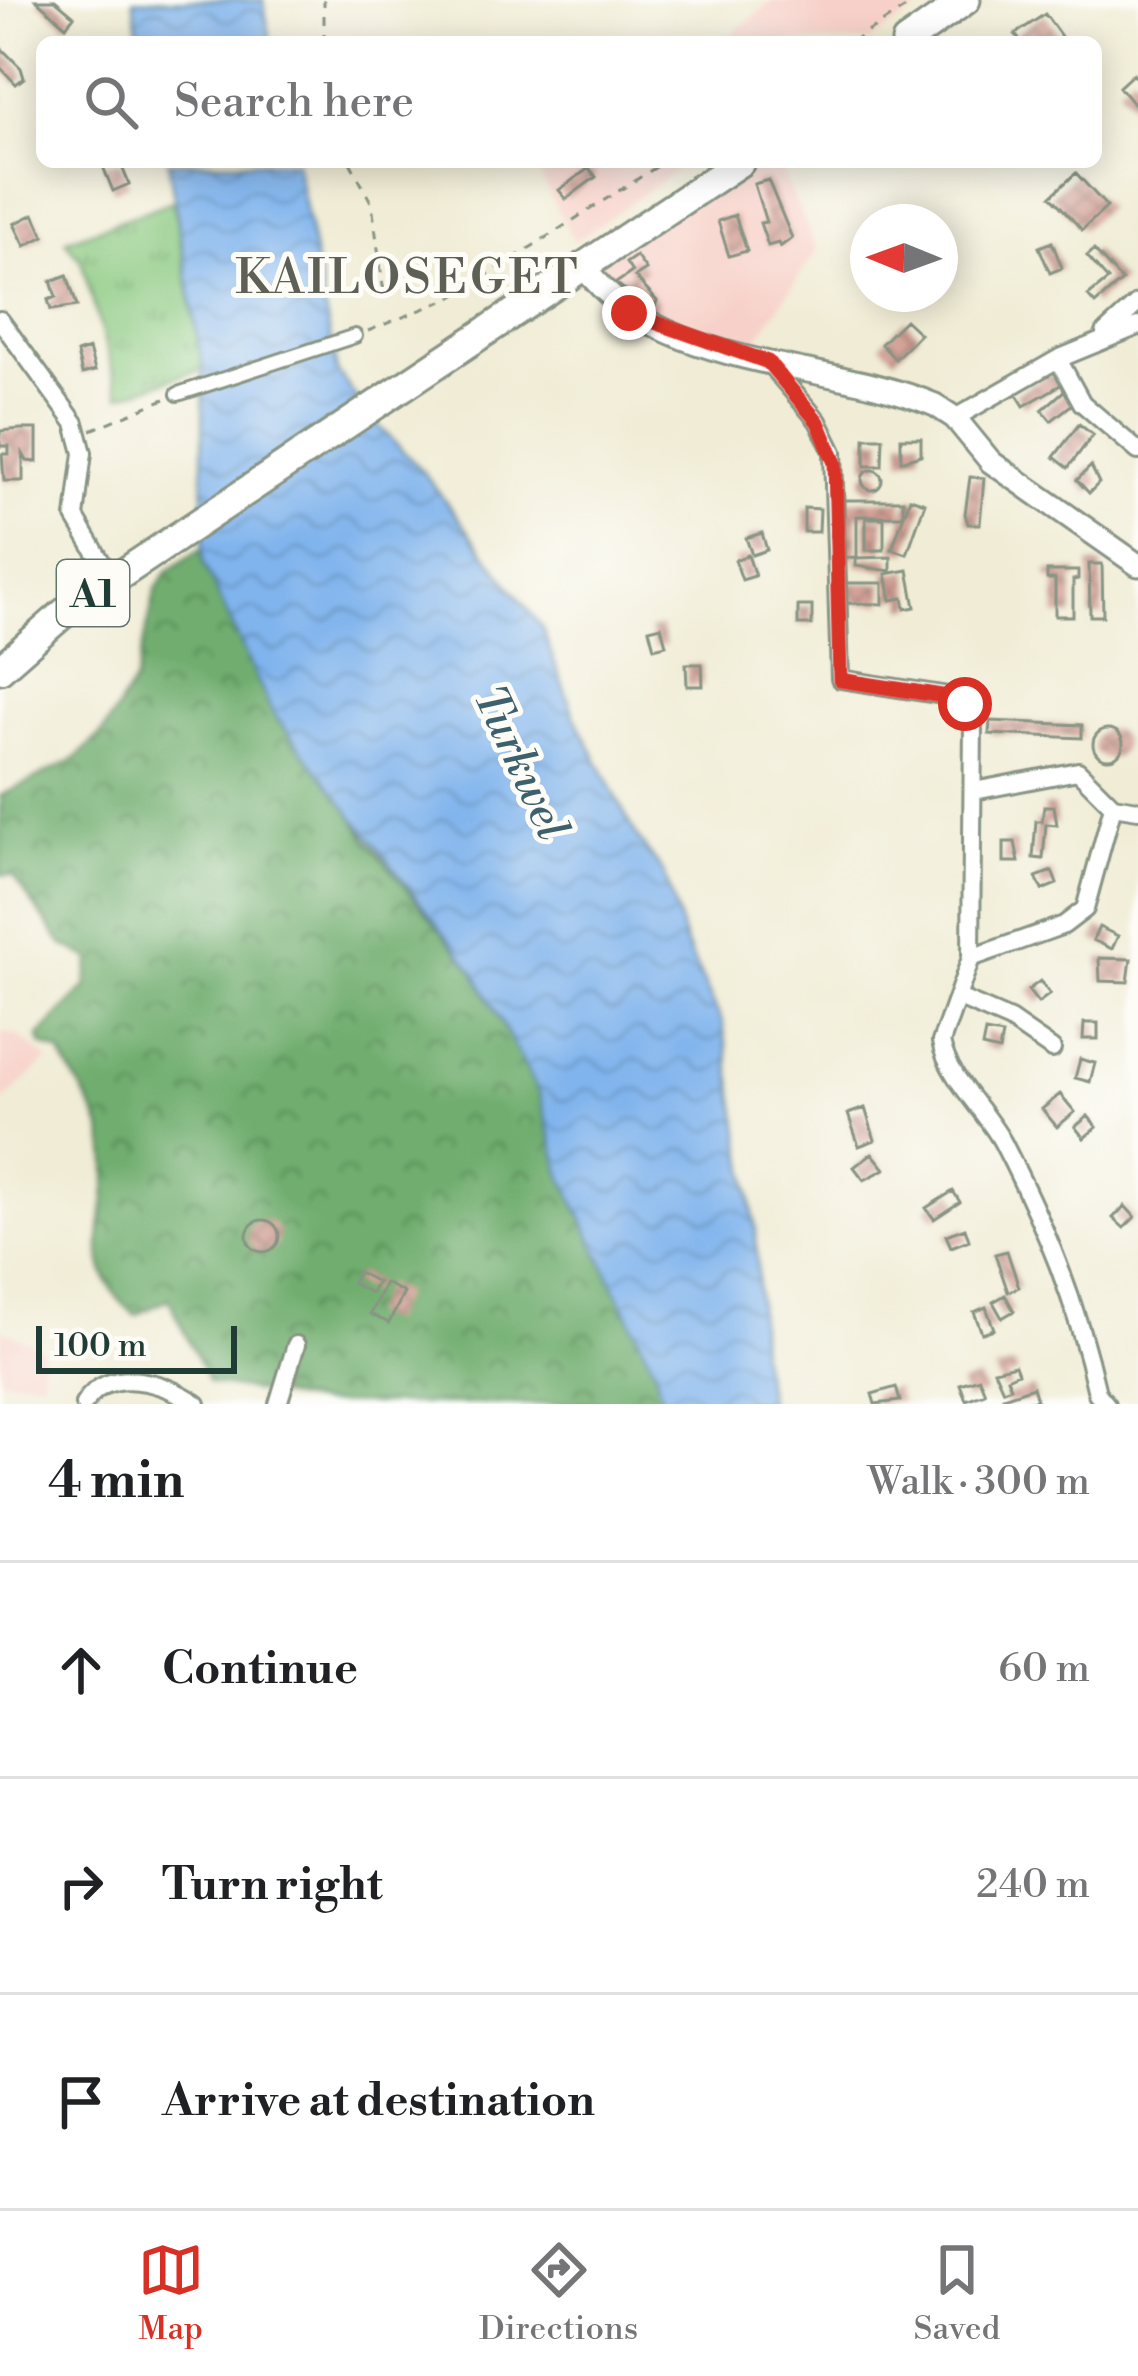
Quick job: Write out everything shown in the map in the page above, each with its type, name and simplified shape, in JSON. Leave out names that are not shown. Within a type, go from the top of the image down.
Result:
[{"type":"highway","points":[[915,36],[966,0]]},
{"type":"highway","name":"A1","points":[[0,669],[65,612],[731,168]]},
{"type":"street","points":[[582,265],[602,291],[629,313],[768,362],[914,396],[955,418],[991,462],[1138,565]]},
{"type":"street","points":[[1096,341],[1138,303]]},
{"type":"street","points":[[0,320],[75,423],[83,453],[75,517],[112,580]]},
{"type":"street","points":[[955,418],[1058,359],[1138,326]]},
{"type":"street","points":[[178,394],[355,336]]},
{"type":"street","points":[[1058,359],[1082,403],[1136,449]]},
{"type":"street","points":[[768,362],[818,422],[833,452],[840,680],[955,698],[965,704],[976,734],[971,958],[941,1042],[944,1056],[989,1117],[1051,1240],[1074,1298],[1097,1393],[1106,1404]]},
{"type":"street","points":[[974,791],[1078,771],[1113,806],[1138,810]]},
{"type":"street","points":[[971,958],[1064,926],[1084,909],[1113,806]]},
{"type":"street","points":[[959,998],[1010,1020],[1052,1049]]},
{"type":"street","points":[[278,1404],[296,1345]]},
{"type":"street","points":[[84,1404],[101,1385],[126,1380],[181,1394],[196,1404]]},
{"type":"path","points":[[324,0],[324,36]]},
{"type":"path","points":[[861,36],[917,0]]},
{"type":"path","points":[[353,168],[372,204],[382,286],[390,297]]},
{"type":"path","points":[[355,336],[453,297],[655,168]]},
{"type":"path","points":[[78,435],[178,394]]},
{"type":"shaded area","points":[[774,0],[932,0],[877,36],[729,36]]},
{"type":"shaded area","points":[[536,168],[679,168],[574,242]]},
{"type":"shaded area","points":[[740,168],[781,168],[817,250],[753,345],[633,310],[593,263]]},
{"type":"shaded area","points":[[0,1032],[17,1035],[48,1059],[0,1104]]},
{"type":"shaded area","points":[[0,1329],[43,1348],[42,1380],[0,1379]]},
{"type":"green space","points":[[173,201],[203,369],[120,396],[81,260],[65,241]]},
{"type":"green space","points":[[201,549],[231,612],[367,840],[474,971],[539,1093],[562,1176],[655,1371],[663,1404],[321,1403],[209,1383],[169,1299],[136,1315],[116,1296],[105,1276],[100,1257],[107,1169],[102,1133],[60,1052],[41,1045],[39,1036],[86,987],[90,959],[62,944],[13,876],[0,874],[0,796],[75,759],[103,732],[135,681],[156,589],[168,571]]},
{"type":"water","points":[[133,0],[263,0],[270,36],[139,36]]},
{"type":"water","name":"Turkwel","points":[[169,168],[297,168],[337,371],[370,417],[425,474],[542,628],[574,715],[637,837],[664,873],[686,945],[723,1024],[756,1231],[760,1356],[769,1404],[663,1404],[655,1371],[562,1176],[539,1093],[474,971],[272,712],[203,562],[203,369]]},
{"type":"building","points":[[36,0],[55,0],[74,16],[66,26]]},
{"type":"building","points":[[1045,14],[1061,36],[1016,36]]},
{"type":"building","points":[[0,47],[21,68],[24,78],[16,84],[0,67]]},
{"type":"building","points":[[1133,74],[1138,80],[1138,110],[1119,87]]},
{"type":"building","points":[[104,168],[122,168],[129,184],[113,191]]},
{"type":"building","points":[[589,168],[596,177],[566,199],[559,190]]},
{"type":"building","points":[[1076,173],[1107,207],[1082,230],[1051,196]]},
{"type":"building","points":[[768,180],[792,238],[780,247],[778,243],[768,246],[760,223],[766,222],[754,184]]},
{"type":"building","points":[[34,214],[44,236],[25,246],[14,224]]},
{"type":"building","points":[[735,215],[747,251],[729,256],[718,221]]},
{"type":"building","points":[[1052,242],[1062,268],[1050,273],[1039,247]]},
{"type":"building","points":[[1094,250],[1122,281],[1095,304],[1088,296],[1108,280],[1087,256]]},
{"type":"building","points":[[636,256],[646,270],[635,277],[657,301],[652,312],[616,283],[632,272],[626,263]]},
{"type":"building","points":[[67,275],[77,306],[51,310],[48,300],[56,297],[51,281]]},
{"type":"building","points":[[905,320],[920,334],[895,359],[881,344]]},
{"type":"building","points":[[89,349],[95,371],[82,374],[77,353]]},
{"type":"building","points":[[1057,370],[1064,383],[1024,406],[1016,393]]},
{"type":"building","points":[[1065,390],[1075,402],[1051,421],[1042,410]]},
{"type":"building","points":[[1079,424],[1093,435],[1068,468],[1054,457]]},
{"type":"building","points":[[37,429],[37,462],[27,461],[23,454],[23,481],[4,481],[2,454],[9,454],[9,446],[0,446],[0,431]]},
{"type":"building","points":[[865,438],[883,438],[882,466],[865,466]]},
{"type":"building","points":[[901,438],[921,438],[921,455],[901,461]]},
{"type":"building","points":[[1091,466],[1099,483],[1089,493],[1077,480]]},
{"type":"building","points":[[872,470],[882,480],[872,490],[862,480]]},
{"type":"building","points":[[970,477],[984,478],[980,524],[968,524],[965,514]]},
{"type":"building","points":[[910,498],[925,503],[907,554],[892,549]]},
{"type":"building","points":[[840,500],[903,500],[903,516],[857,516],[857,557],[841,558]]},
{"type":"building","points":[[804,508],[820,509],[819,532],[804,532]]},
{"type":"building","points":[[866,518],[884,518],[884,550],[866,550]]},
{"type":"building","points":[[762,533],[767,550],[752,555],[746,538]]},
{"type":"building","points":[[748,555],[755,576],[742,580],[735,560]]},
{"type":"building","points":[[891,557],[891,571],[856,566],[856,558]]},
{"type":"building","points":[[1089,564],[1102,564],[1103,616],[1090,616]]},
{"type":"building","points":[[908,570],[915,607],[905,609],[903,598],[891,600],[886,574]]},
{"type":"building","points":[[1047,571],[1078,571],[1078,579],[1073,580],[1073,616],[1055,616],[1055,579],[1047,579]]},
{"type":"building","points":[[842,583],[883,583],[883,604],[842,603]]},
{"type":"building","points":[[798,606],[812,606],[812,625],[798,625]]},
{"type":"building","points":[[661,626],[666,645],[654,648],[649,629]]},
{"type":"building","points":[[686,664],[702,664],[703,686],[687,686]]},
{"type":"building","points":[[990,721],[1082,725],[1082,738],[989,734]]},
{"type":"building","points":[[1108,729],[1119,733],[1123,744],[1119,755],[1108,759],[1097,755],[1093,744],[1097,733]]},
{"type":"building","points":[[1044,806],[1054,806],[1057,825],[1046,824],[1043,859],[1033,858],[1036,821],[1042,821]]},
{"type":"building","points":[[1004,842],[1015,842],[1019,862],[1004,862]]},
{"type":"building","points":[[1052,871],[1057,884],[1042,890],[1036,877]]},
{"type":"building","points":[[1099,927],[1118,936],[1112,949],[1093,940]]},
{"type":"building","points":[[1099,958],[1131,959],[1128,982],[1100,981]]},
{"type":"building","points":[[1040,981],[1050,994],[1038,1003],[1028,990]]},
{"type":"building","points":[[1084,1023],[1098,1023],[1098,1039],[1083,1039]]},
{"type":"building","points":[[985,1032],[1002,1035],[999,1051],[982,1047]]},
{"type":"building","points":[[1080,1059],[1095,1063],[1090,1082],[1075,1078]]},
{"type":"building","points":[[1060,1094],[1075,1112],[1057,1127],[1042,1109]]},
{"type":"building","points":[[865,1108],[875,1140],[859,1146],[848,1114]]},
{"type":"building","points":[[1088,1116],[1097,1127],[1084,1138],[1075,1127]]},
{"type":"building","points":[[872,1153],[885,1169],[864,1180],[854,1167]]},
{"type":"building","points":[[953,1191],[960,1202],[934,1219],[926,1208]]},
{"type":"building","points":[[1125,1206],[1135,1217],[1124,1228],[1113,1218]]},
{"type":"building","points":[[263,1220],[275,1224],[279,1236],[275,1248],[263,1252],[251,1248],[247,1236],[251,1224]]},
{"type":"building","points":[[965,1228],[969,1240],[951,1247],[946,1235]]},
{"type":"building","points":[[1007,1251],[1019,1287],[1008,1292],[995,1254]]},
{"type":"building","points":[[358,1272],[377,1282],[371,1293],[352,1283]]},
{"type":"building","points":[[385,1283],[404,1293],[389,1323],[370,1314]]},
{"type":"building","points":[[1005,1295],[1014,1311],[1002,1318],[993,1302]]},
{"type":"building","points":[[986,1307],[994,1329],[982,1333],[974,1312]]},
{"type":"building","points":[[1015,1365],[1018,1373],[1007,1378],[1011,1387],[1003,1390],[994,1370]]},
{"type":"building","points":[[979,1378],[985,1393],[966,1400],[960,1384]]},
{"type":"building","points":[[896,1387],[900,1401],[875,1404],[872,1394]]},
{"type":"building","points":[[1033,1387],[1037,1400],[1005,1404],[1003,1397]]},
{"type":"district","name":"KAILOSEGET","points":[[408,276]]},
{"type":"route","points":[[629,313],[768,362],[818,422],[835,463],[836,668],[840,680],[955,698],[965,704]]}]
